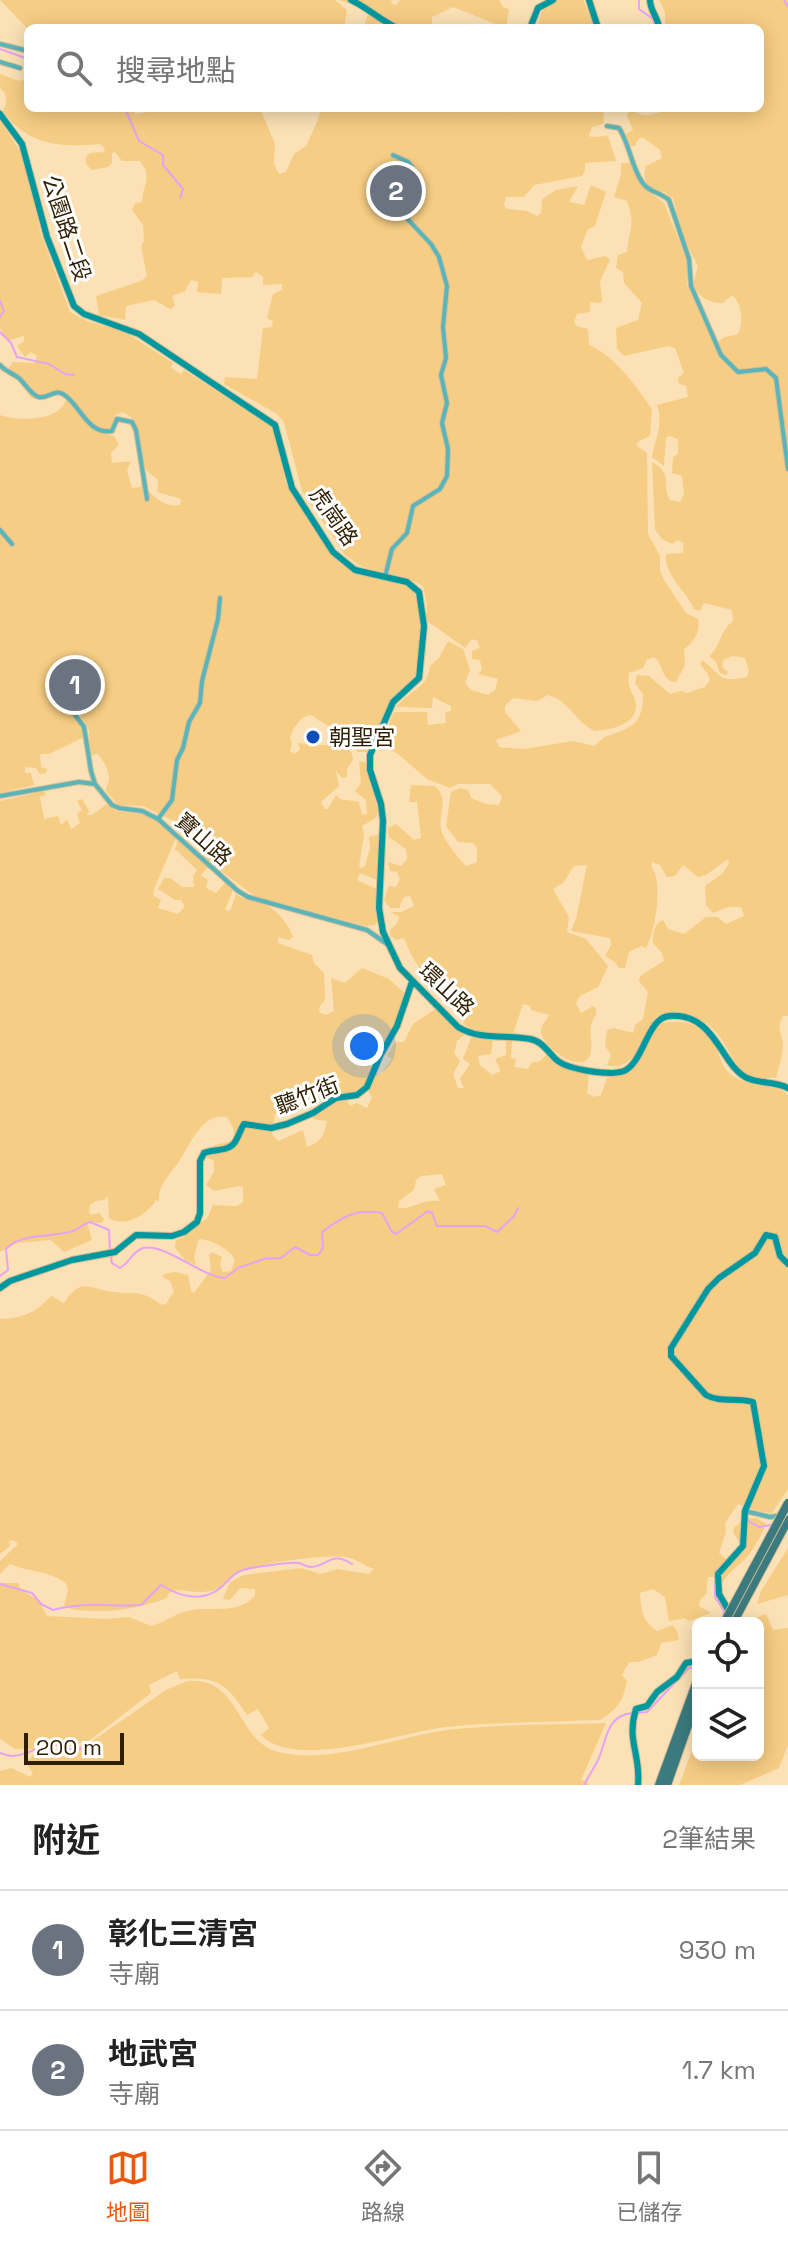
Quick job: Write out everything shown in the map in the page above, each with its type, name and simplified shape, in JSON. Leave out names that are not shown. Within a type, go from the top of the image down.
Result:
[{"type":"main road","points":[[351,0],[374,11],[388,24]]},
{"type":"main road","points":[[532,24],[538,8],[553,0]]},
{"type":"main road","points":[[589,0],[597,24]]},
{"type":"main road","points":[[650,0],[658,24]]},
{"type":"main road","name":"公園路二段","points":[[0,114],[22,144],[47,237],[74,306],[84,314],[139,334],[212,382]]},
{"type":"main road","name":"虎崗路","points":[[212,382],[275,425],[292,488],[333,552],[355,570],[407,582],[419,592],[424,626],[423,664],[419,678],[393,702],[370,755],[370,770],[383,821],[381,923]]},
{"type":"main road","name":"環山路","points":[[381,923],[387,944],[400,968],[468,1033],[530,1039],[542,1045],[564,1065],[614,1073],[634,1063],[661,1018],[671,1015],[686,1019],[713,1034],[743,1076],[788,1088]]},
{"type":"main road","name":"聽竹街","points":[[0,1288],[10,1281],[72,1260],[115,1252],[136,1235],[179,1235],[192,1227],[200,1213],[200,1161],[204,1153],[234,1145],[244,1124],[271,1128],[287,1124],[319,1110],[336,1098],[361,1092],[371,1080],[397,1026],[412,982]]},
{"type":"main road","points":[[730,1617],[719,1594],[717,1579],[721,1570],[743,1546],[745,1511],[764,1466],[753,1402],[706,1395],[671,1356],[671,1348],[708,1289],[755,1253],[766,1235],[775,1237],[780,1256],[788,1264]]},
{"type":"main road","points":[[733,1617],[788,1508]]},
{"type":"main road","points":[[733,1617],[788,1520]]},
{"type":"main road","points":[[734,1617],[788,1527]]},
{"type":"main road","points":[[638,1785],[639,1764],[631,1729],[636,1709],[647,1706],[657,1692],[677,1677],[686,1663],[692,1662]]},
{"type":"main road","points":[[664,1785],[670,1748],[694,1689]]},
{"type":"main road","points":[[664,1785],[697,1689]]},
{"type":"main road","points":[[664,1785],[692,1713]]},
{"type":"main road","points":[[664,1785],[692,1720]]},
{"type":"street","points":[[0,44],[24,50]]},
{"type":"street","points":[[0,62],[20,68]]},
{"type":"street","points":[[607,126],[619,128],[626,139],[642,183],[669,200],[689,259],[691,286],[721,355],[738,372],[766,369],[776,378],[788,469]]},
{"type":"street","points":[[385,577],[392,549],[407,533],[413,506],[445,483],[448,458],[442,423],[447,403],[441,385],[446,358],[443,327],[447,286],[439,257],[431,244],[400,211],[399,200],[412,167],[393,155]]},
{"type":"street","points":[[0,365],[19,378],[36,396],[44,397],[54,392],[62,394],[85,419],[105,431],[112,431],[117,419],[132,422],[147,499]]},
{"type":"street","points":[[0,530],[12,544]]},
{"type":"street","points":[[158,819],[172,800],[177,760],[189,722],[200,703],[220,598]]},
{"type":"street","points":[[0,796],[79,782],[95,784],[84,727],[61,696]]},
{"type":"street","name":"寶山路","points":[[95,784],[112,805],[142,811],[158,819],[248,897],[367,930],[387,944]]},
{"type":"street","points":[[367,930],[381,923]]},
{"type":"street","points":[[745,1511],[770,1517],[782,1515],[788,1508]]},
{"type":"shaded area","points":[[0,0],[335,0],[347,10],[345,24],[24,25]]},
{"type":"shaded area","points":[[339,0],[391,0],[396,5],[400,0],[499,0],[503,7],[509,9],[507,24],[496,24],[453,7],[432,17],[432,24],[364,24],[368,14],[365,9]]},
{"type":"shaded area","points":[[556,0],[583,0],[595,24],[537,24],[543,9]]},
{"type":"shaded area","points":[[659,0],[788,0],[788,1016],[783,1016],[780,1024],[783,1046],[776,1078],[752,1077],[736,1063],[709,1025],[697,1018],[676,1013],[656,1017],[638,1051],[625,1064],[607,1065],[611,1055],[605,1046],[607,1030],[614,1028],[633,1033],[635,1025],[643,1019],[648,992],[639,981],[640,976],[664,961],[662,953],[653,943],[658,924],[663,920],[668,929],[684,934],[706,917],[717,917],[726,924],[744,916],[741,907],[728,907],[713,913],[706,905],[705,886],[723,873],[728,859],[706,875],[698,877],[683,865],[675,876],[667,877],[660,865],[652,862],[658,894],[652,931],[646,948],[641,946],[629,952],[625,968],[619,968],[605,956],[611,945],[610,938],[571,931],[587,865],[574,866],[563,883],[553,889],[569,917],[567,932],[586,939],[608,966],[598,987],[580,996],[576,1003],[581,1013],[593,1006],[596,1008],[591,1025],[590,1053],[584,1061],[569,1060],[547,1044],[541,1030],[549,1015],[531,1010],[530,1006],[523,1004],[513,1034],[486,1033],[468,1027],[463,1023],[470,1009],[470,1001],[456,995],[448,985],[425,974],[414,960],[404,938],[396,940],[390,935],[399,917],[391,912],[401,912],[414,906],[410,896],[404,897],[399,908],[390,908],[384,900],[389,886],[396,887],[400,879],[397,872],[390,871],[388,862],[401,866],[407,859],[406,849],[389,837],[388,828],[396,824],[414,840],[421,838],[417,802],[409,802],[411,785],[435,786],[439,791],[443,801],[442,833],[466,866],[477,862],[477,847],[473,843],[458,842],[446,826],[451,792],[460,788],[468,790],[471,798],[486,804],[499,805],[502,796],[490,784],[458,784],[450,788],[427,779],[384,746],[383,739],[394,712],[427,712],[428,725],[446,723],[445,712],[451,711],[451,706],[433,697],[432,708],[397,707],[426,680],[430,666],[439,658],[448,641],[463,649],[470,670],[465,683],[471,690],[488,695],[495,690],[498,679],[478,674],[482,670],[480,660],[472,659],[472,651],[480,648],[477,641],[472,639],[465,648],[426,620],[423,586],[361,566],[345,555],[302,491],[284,422],[277,414],[224,384],[225,377],[257,379],[263,328],[272,327],[273,321],[267,318],[273,294],[282,290],[282,284],[263,285],[263,277],[256,272],[252,277],[222,278],[221,294],[197,292],[198,282],[191,280],[185,291],[172,296],[175,306],[170,309],[154,300],[126,306],[125,320],[99,315],[96,296],[141,281],[147,276],[141,246],[144,241],[143,225],[132,210],[135,203],[142,202],[147,177],[144,167],[140,161],[122,161],[115,152],[108,167],[92,170],[86,164],[86,157],[90,153],[104,152],[100,144],[46,142],[23,131],[3,111],[5,93],[0,88],[0,74],[19,81],[24,79],[24,112],[262,112],[275,144],[274,164],[279,174],[286,172],[294,154],[306,146],[320,112],[603,112],[604,124],[592,127],[589,135],[608,136],[616,161],[585,163],[582,176],[534,185],[524,197],[506,197],[504,205],[507,209],[527,211],[537,216],[541,213],[542,199],[556,190],[578,186],[569,202],[584,205],[591,185],[606,192],[595,226],[588,229],[581,247],[587,260],[606,256],[610,260],[600,281],[602,300],[601,303],[590,302],[590,312],[577,314],[574,322],[588,329],[589,345],[616,364],[652,409],[650,436],[636,445],[647,453],[648,534],[660,556],[664,580],[686,613],[698,619],[699,623],[696,636],[684,649],[685,665],[676,682],[665,676],[654,657],[647,660],[643,668],[629,673],[636,705],[627,722],[615,728],[595,731],[567,706],[548,695],[537,701],[513,698],[505,706],[505,712],[521,731],[496,740],[499,747],[524,749],[573,741],[594,746],[636,722],[643,694],[635,683],[637,675],[649,676],[670,694],[705,687],[710,680],[700,664],[702,660],[725,678],[747,677],[749,671],[745,658],[733,656],[723,660],[722,667],[728,672],[726,675],[720,673],[716,662],[709,656],[733,621],[732,610],[704,603],[700,611],[694,609],[666,562],[666,554],[683,553],[684,543],[677,540],[673,544],[663,540],[655,530],[652,462],[665,475],[670,500],[680,502],[684,494],[682,476],[672,473],[673,457],[678,454],[678,439],[666,438],[664,466],[652,457],[659,425],[657,405],[688,397],[686,386],[679,384],[678,378],[684,373],[675,348],[668,346],[624,356],[617,349],[616,328],[638,320],[642,303],[624,283],[623,272],[616,268],[618,255],[627,252],[631,222],[627,201],[614,197],[621,175],[621,163],[635,163],[635,173],[644,188],[664,203],[688,263],[687,285],[709,334],[716,344],[722,338],[738,334],[741,313],[732,295],[723,303],[709,301],[693,284],[698,266],[682,235],[673,198],[650,189],[645,178],[646,166],[662,158],[660,150],[644,138],[639,138],[635,146],[630,146],[626,134],[633,130],[627,116],[628,112],[647,115],[661,112],[764,112],[764,24],[665,24],[665,12]]},
{"type":"shaded area","points":[[0,120],[25,159],[41,234],[70,312],[87,321],[125,332],[173,363],[171,368],[181,374],[184,370],[271,426],[277,439],[286,484],[336,560],[358,573],[412,588],[422,618],[416,681],[396,694],[368,752],[358,752],[341,734],[311,715],[298,723],[290,738],[290,751],[294,754],[300,750],[298,743],[325,745],[338,739],[350,750],[353,760],[347,769],[347,777],[342,778],[336,771],[339,786],[321,802],[325,809],[336,795],[340,799],[359,802],[362,815],[367,814],[366,800],[355,791],[361,783],[359,761],[367,763],[378,811],[376,818],[362,826],[364,835],[359,866],[365,866],[370,848],[369,837],[380,834],[380,881],[360,873],[357,880],[379,890],[379,919],[375,925],[366,926],[255,896],[210,863],[174,821],[143,806],[118,805],[106,791],[109,777],[103,762],[97,753],[90,756],[89,730],[79,713],[82,708],[80,695],[89,685],[75,673],[71,664],[61,674],[64,689],[61,692],[56,690],[81,722],[82,738],[49,754],[40,754],[41,767],[47,769],[46,773],[40,774],[36,768],[25,767],[25,773],[31,773],[34,785],[0,793],[0,415],[18,419],[48,416],[63,406],[66,399],[57,395],[31,398],[7,370],[13,362],[35,363],[37,356],[31,352],[25,357],[17,346],[24,341],[24,336],[10,340],[5,338],[0,328]],"holes":[[[123,412],[139,430],[144,466],[158,480],[157,492],[181,499],[180,505],[158,500],[142,482],[141,487],[132,488],[127,471],[131,461],[112,463],[111,453],[119,445],[114,436],[108,435],[114,419]]]},
{"type":"shaded area","points":[[44,791],[46,795],[40,797],[44,819],[58,816],[61,825],[67,819],[71,829],[80,823],[77,814],[82,810],[77,801],[82,799],[89,811],[87,815],[92,815],[107,804],[116,811],[149,815],[176,838],[154,889],[153,895],[161,900],[158,908],[178,914],[185,906],[181,900],[175,900],[158,889],[164,878],[170,878],[182,887],[194,887],[193,876],[197,870],[175,849],[178,840],[208,867],[201,875],[208,880],[206,888],[216,893],[225,883],[233,890],[225,910],[230,911],[236,894],[276,912],[293,937],[289,940],[278,937],[278,943],[312,955],[314,963],[324,973],[325,1000],[319,1012],[326,1015],[334,1011],[331,978],[345,983],[362,968],[389,979],[409,997],[401,1028],[395,1028],[375,1057],[367,1083],[354,1092],[325,1097],[318,1092],[313,1096],[309,1091],[303,1094],[295,1088],[285,1091],[281,1097],[290,1109],[275,1114],[272,1134],[278,1141],[303,1130],[307,1147],[319,1141],[327,1121],[313,1119],[318,1110],[331,1103],[346,1099],[350,1106],[357,1103],[367,1108],[372,1098],[368,1089],[376,1074],[381,1074],[392,1059],[387,1056],[395,1042],[404,1042],[413,1024],[437,1008],[464,1035],[457,1041],[454,1053],[460,1061],[453,1074],[458,1088],[464,1088],[460,1079],[470,1064],[463,1059],[471,1038],[493,1039],[491,1054],[478,1056],[480,1065],[492,1075],[501,1071],[495,1059],[506,1055],[506,1040],[512,1041],[511,1058],[516,1059],[514,1067],[528,1069],[531,1063],[540,1061],[547,1054],[559,1065],[589,1073],[587,1093],[594,1097],[601,1095],[607,1078],[634,1065],[659,1024],[683,1022],[697,1027],[709,1037],[733,1076],[782,1090],[788,1095],[788,1489],[772,1513],[738,1504],[725,1523],[726,1532],[719,1553],[726,1559],[739,1555],[745,1547],[733,1532],[734,1527],[746,1519],[757,1518],[766,1524],[752,1550],[720,1585],[714,1589],[715,1577],[708,1577],[706,1594],[699,1606],[711,1613],[692,1617],[689,1621],[685,1618],[669,1621],[665,1597],[653,1589],[640,1593],[642,1610],[648,1623],[657,1631],[673,1625],[679,1640],[661,1643],[657,1655],[629,1662],[622,1675],[627,1681],[621,1699],[600,1720],[446,1727],[350,1746],[298,1750],[277,1745],[261,1735],[269,1728],[258,1709],[247,1715],[220,1684],[204,1679],[180,1679],[177,1671],[149,1685],[151,1693],[90,1740],[71,1746],[63,1743],[49,1749],[15,1749],[0,1739],[0,1583],[18,1583],[21,1590],[38,1600],[47,1616],[129,1617],[151,1626],[187,1611],[231,1608],[248,1602],[255,1596],[255,1589],[240,1588],[230,1600],[223,1599],[230,1582],[244,1575],[301,1568],[320,1574],[337,1569],[369,1574],[374,1569],[346,1557],[276,1562],[240,1571],[212,1591],[174,1590],[167,1598],[155,1602],[105,1611],[67,1608],[64,1605],[68,1590],[66,1583],[51,1575],[10,1564],[0,1574],[0,1561],[18,1544],[9,1541],[10,1546],[0,1554],[0,1319],[28,1314],[51,1296],[64,1303],[76,1289],[87,1286],[139,1294],[166,1304],[174,1291],[170,1281],[162,1277],[164,1274],[176,1272],[188,1275],[194,1293],[211,1270],[209,1255],[212,1252],[222,1257],[220,1265],[223,1272],[231,1271],[235,1260],[229,1252],[209,1241],[199,1239],[194,1257],[196,1265],[185,1260],[175,1248],[176,1240],[184,1237],[186,1230],[207,1219],[213,1205],[237,1206],[243,1202],[243,1187],[214,1191],[206,1185],[214,1172],[214,1161],[206,1153],[215,1145],[232,1141],[234,1135],[227,1117],[218,1117],[203,1125],[162,1185],[159,1202],[156,1200],[141,1215],[122,1222],[109,1218],[108,1196],[90,1205],[91,1215],[99,1213],[104,1219],[102,1223],[87,1222],[92,1240],[64,1252],[51,1240],[17,1243],[0,1252],[0,801]],"holes":[[[442,1174],[446,1185],[434,1189],[440,1201],[398,1208],[399,1201],[414,1190],[416,1180],[421,1176]]]},
{"type":"shaded area","points":[[788,1548],[788,1595],[757,1604],[761,1591]]},
{"type":"shaded area","points":[[766,1614],[773,1630],[788,1628],[788,1745],[779,1768],[740,1785],[679,1785],[692,1751],[692,1761],[764,1761],[764,1617],[758,1617]]},
{"type":"shaded area","points":[[188,1681],[205,1682],[219,1689],[264,1746],[298,1755],[341,1753],[447,1730],[606,1723],[581,1780],[588,1782],[588,1785],[0,1785],[0,1771],[11,1768],[30,1777],[33,1774],[26,1762],[38,1751],[57,1757],[88,1744],[166,1690]]},
{"type":"waterway","points":[[639,0],[639,9],[653,19],[654,24]]},
{"type":"waterway","points":[[784,0],[788,7]]},
{"type":"waterway","points":[[0,49],[24,58]]},
{"type":"waterway","points":[[126,112],[139,141],[163,155],[163,165],[183,189],[180,198]]},
{"type":"waterway","points":[[0,301],[4,311],[0,317]]},
{"type":"waterway","points":[[0,332],[11,343],[17,357],[49,364],[65,374],[74,375]]},
{"type":"waterway","points":[[111,1257],[112,1263],[120,1268],[143,1248],[152,1248],[225,1278],[238,1268],[264,1259],[281,1258],[295,1247],[310,1255],[318,1255],[323,1248],[322,1232],[357,1213],[382,1213],[396,1234],[428,1211],[432,1213],[437,1226],[485,1226],[497,1232],[518,1208]]},
{"type":"waterway","points":[[0,1276],[8,1270],[6,1249],[12,1244],[73,1231],[90,1222],[109,1230],[110,1250]]},
{"type":"waterway","points":[[747,1520],[759,1527],[771,1525]]},
{"type":"waterway","points":[[0,1584],[32,1593],[41,1604],[53,1610],[86,1605],[141,1605],[161,1585],[182,1595],[204,1596],[219,1589],[239,1571],[262,1566],[299,1563],[311,1567],[334,1559],[352,1564]]},
{"type":"waterway","points":[[722,1565],[715,1572],[715,1597],[724,1611],[723,1617]]},
{"type":"waterway","points":[[638,1713],[647,1712],[692,1668]]},
{"type":"waterway","points":[[584,1785],[597,1762],[611,1725],[616,1719],[632,1713]]},
{"type":"waterway","points":[[0,1753],[15,1756],[48,1745],[75,1751],[92,1743]]},
{"type":"place","name":"地武宮","points":[[396,191]]},
{"type":"place","name":"彰化三清宮","points":[[75,685]]},
{"type":"place","name":"朝聖宮","points":[[313,737]]}]
